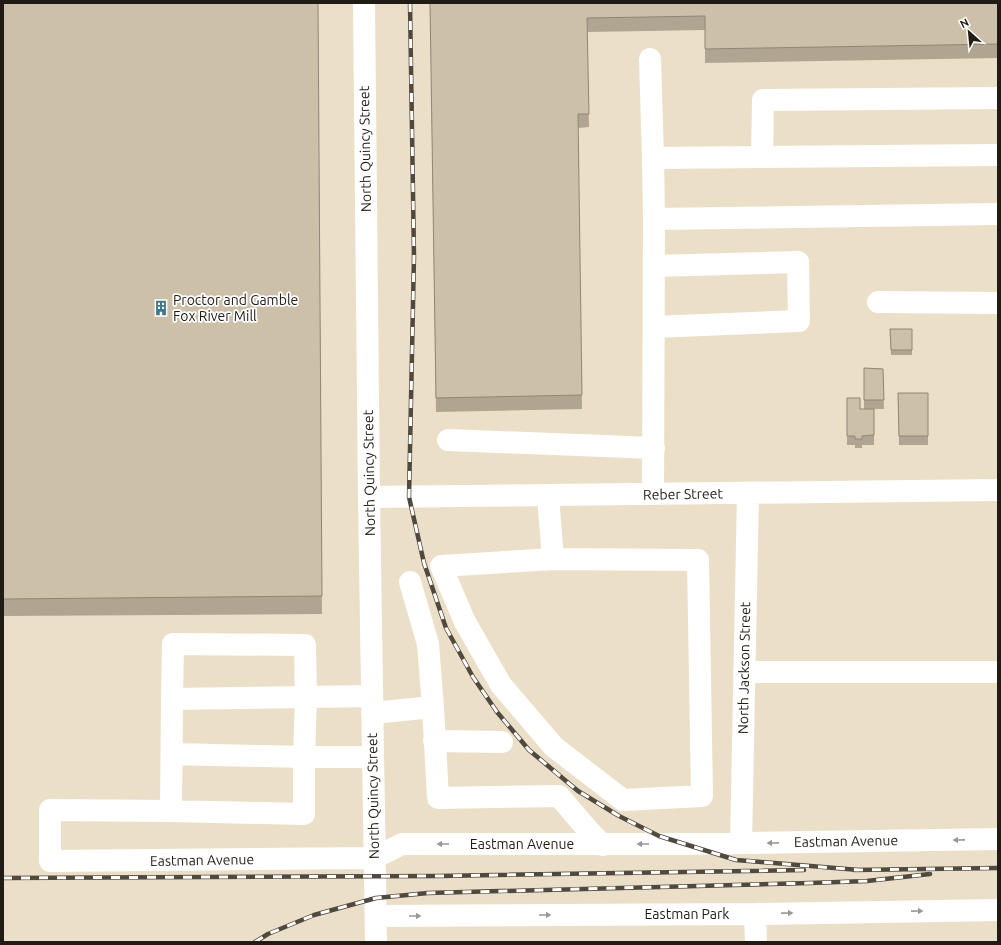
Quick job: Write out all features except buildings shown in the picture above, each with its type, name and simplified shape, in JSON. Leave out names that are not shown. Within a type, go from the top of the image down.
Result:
[{"type":"street","name":"North Quincy Street","points":[[364,3],[372,757],[376,942]]},
{"type":"street","points":[[650,59],[654,219],[653,494]]},
{"type":"street","points":[[762,157],[763,100],[998,98]]},
{"type":"street","points":[[653,158],[998,155]]},
{"type":"street","points":[[654,219],[998,214]]},
{"type":"street","points":[[654,266],[798,262],[799,321],[654,327]]},
{"type":"street","points":[[878,302],[998,303]]},
{"type":"street","points":[[448,440],[654,448]]},
{"type":"street","name":"Reber Street","points":[[369,497],[998,490]]},
{"type":"street","name":"North Jackson Street","points":[[741,843],[748,493]]},
{"type":"street","points":[[548,496],[553,559]]},
{"type":"street","points":[[553,559],[698,560],[702,796],[623,800],[554,747],[501,685],[465,622],[441,566],[553,559]]},
{"type":"street","points":[[410,582],[428,644],[438,798],[559,796],[588,830],[603,844]]},
{"type":"street","points":[[174,644],[305,645],[306,698],[304,814],[171,811],[172,699],[174,644]]},
{"type":"street","points":[[744,672],[998,672]]},
{"type":"street","points":[[172,699],[306,698],[372,705],[433,707]]},
{"type":"street","points":[[434,741],[502,742]]},
{"type":"street","points":[[172,754],[372,757]]},
{"type":"street","name":"Eastman Avenue","points":[[171,811],[50,810],[50,861],[374,858],[402,844],[741,843],[998,839]]},
{"type":"street","name":"Eastman Park","points":[[376,916],[755,914],[998,910]]},
{"type":"street","points":[[755,914],[756,942]]},
{"type":"railway","points":[[410,3],[414,256],[409,497],[424,563],[446,628],[473,677],[497,712],[529,750],[578,791],[619,816],[659,836],[736,860],[859,870]]},
{"type":"railway","points":[[854,870],[998,868]]},
{"type":"railway","points":[[3,878],[439,876],[804,870]]},
{"type":"railway","points":[[255,942],[268,934],[314,915],[376,898],[428,893],[867,881],[930,874]]},
{"type":"place","name":"Proctor and Gamble Fox River Mill","points":[[161,308]]}]
